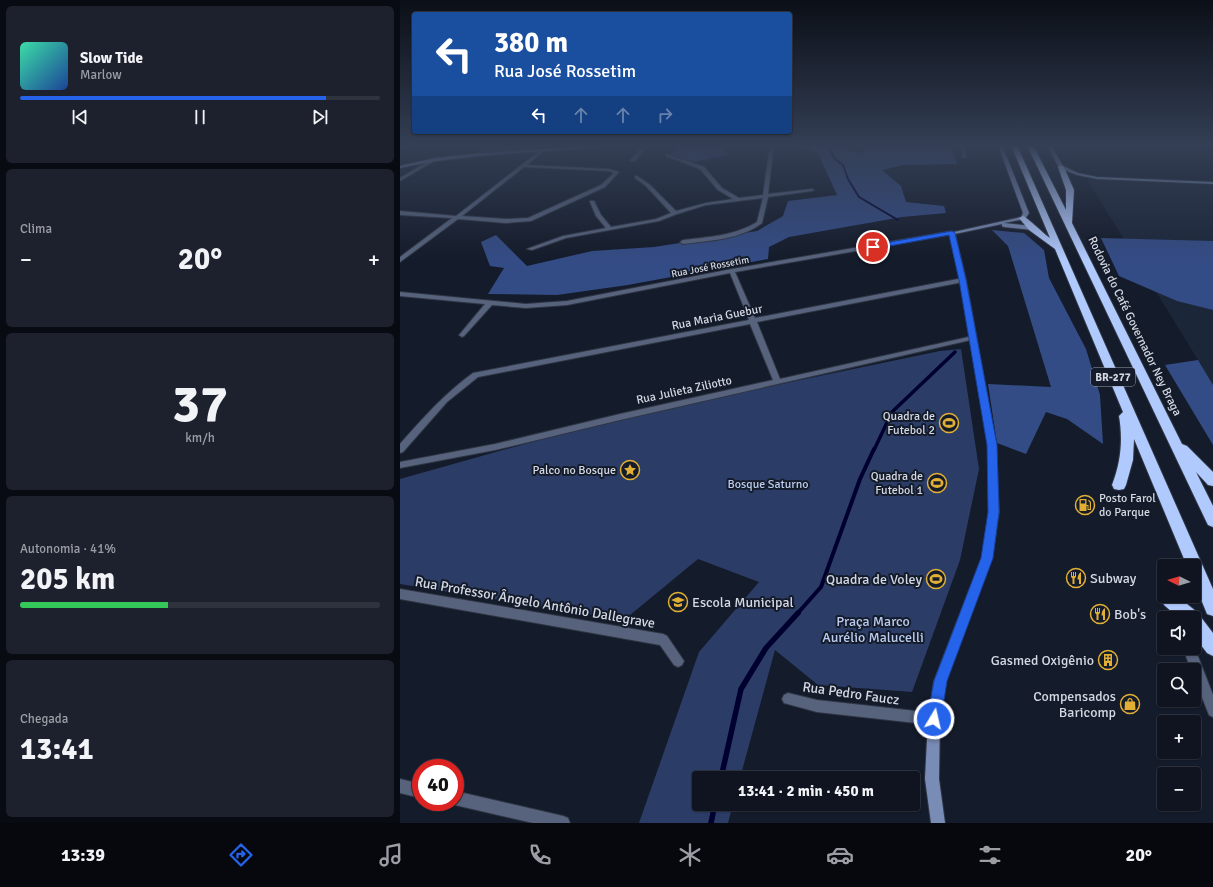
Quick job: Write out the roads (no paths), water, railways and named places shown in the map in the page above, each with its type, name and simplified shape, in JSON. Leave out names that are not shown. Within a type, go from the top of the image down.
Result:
[{"type":"highway","name":"BR-277","points":[[1031,183],[1213,608]]},
{"type":"highway","name":"Rodovia do Café Governador Ney Braga","points":[[1048,183],[1213,521]]},
{"type":"highway","points":[[1068,183],[1070,190],[1068,224]]},
{"type":"highway","points":[[1022,218],[1032,228],[1059,249]]},
{"type":"highway","points":[[1119,485],[1128,456],[1127,428],[1120,391]]},
{"type":"highway","points":[[1174,441],[1213,481]]},
{"type":"highway","points":[[1174,603],[1183,611]]},
{"type":"highway","points":[[1201,631],[1213,647]]},
{"type":"street","points":[[400,260],[501,183]]},
{"type":"street","points":[[400,214],[514,221],[529,220],[606,183]]},
{"type":"street","points":[[646,183],[665,205],[675,213]]},
{"type":"street","points":[[715,183],[720,189],[738,200]]},
{"type":"street","points":[[683,242],[718,237],[753,228],[759,223],[767,183]]},
{"type":"street","points":[[1015,183],[1026,213],[1022,218]]},
{"type":"street","points":[[530,248],[565,237],[657,220],[706,204],[765,198],[812,190]]},
{"type":"street","points":[[592,202],[599,216],[610,229]]},
{"type":"street","name":"Rua José Rossetim","points":[[400,294],[489,304],[526,306],[566,303],[732,271],[952,233],[1022,218]]},
{"type":"street","points":[[994,225],[1032,228]]},
{"type":"street","points":[[938,823],[932,779],[934,719],[940,681],[987,558],[994,512],[992,445],[963,280],[952,233]]},
{"type":"street","points":[[732,271],[778,382]]},
{"type":"street","name":"Rua Maria Guebur","points":[[400,450],[437,407],[459,386],[476,375],[963,280]]},
{"type":"street","points":[[462,335],[489,304]]},
{"type":"street","name":"Rua Julieta Ziliotto","points":[[400,465],[495,446],[620,416],[973,338]]},
{"type":"street","name":"Rua Professor Ângelo Antônio Dallegrave","points":[[400,594],[663,640],[678,661]]},
{"type":"street","points":[[1192,655],[1213,711]]},
{"type":"street","name":"Rua Pedro Faucz","points":[[788,699],[817,706],[934,719]]},
{"type":"street","points":[[400,786],[412,789]]},
{"type":"street","points":[[464,800],[563,823]]},
{"type":"waterway","points":[[851,183],[859,197],[898,220]]},
{"type":"waterway","points":[[874,450],[892,412],[955,352]]},
{"type":"waterway","points":[[797,614],[821,587],[860,479],[874,449]]},
{"type":"waterway","points":[[723,771],[741,689],[766,648],[798,613]]},
{"type":"waterway","points":[[711,823],[714,811]]},
{"type":"place","name":"Quadra de Futebol 2","points":[[949,423]]},
{"type":"place","name":"Palco no Bosque","points":[[630,470]]},
{"type":"place","name":"Quadra de Futebol 1","points":[[937,483]]},
{"type":"place","name":"Posto Farol do Parque","points":[[1085,505]]},
{"type":"place","name":"Subway","points":[[1076,578]]},
{"type":"place","name":"Quadra de Voley","points":[[936,579]]},
{"type":"place","name":"Escola Municipal","points":[[678,602]]},
{"type":"place","name":"Bob's","points":[[1100,614]]},
{"type":"place","name":"Gasmed Oxigênio","points":[[1108,660]]},
{"type":"place","name":"Compensados Baricomp","points":[[1130,704]]},
{"type":"park label","name":"Bosque Saturno","points":[[768,484]]},
{"type":"park label","name":"Praça Marco Aurélio Malucelli","points":[[873,630]]}]
